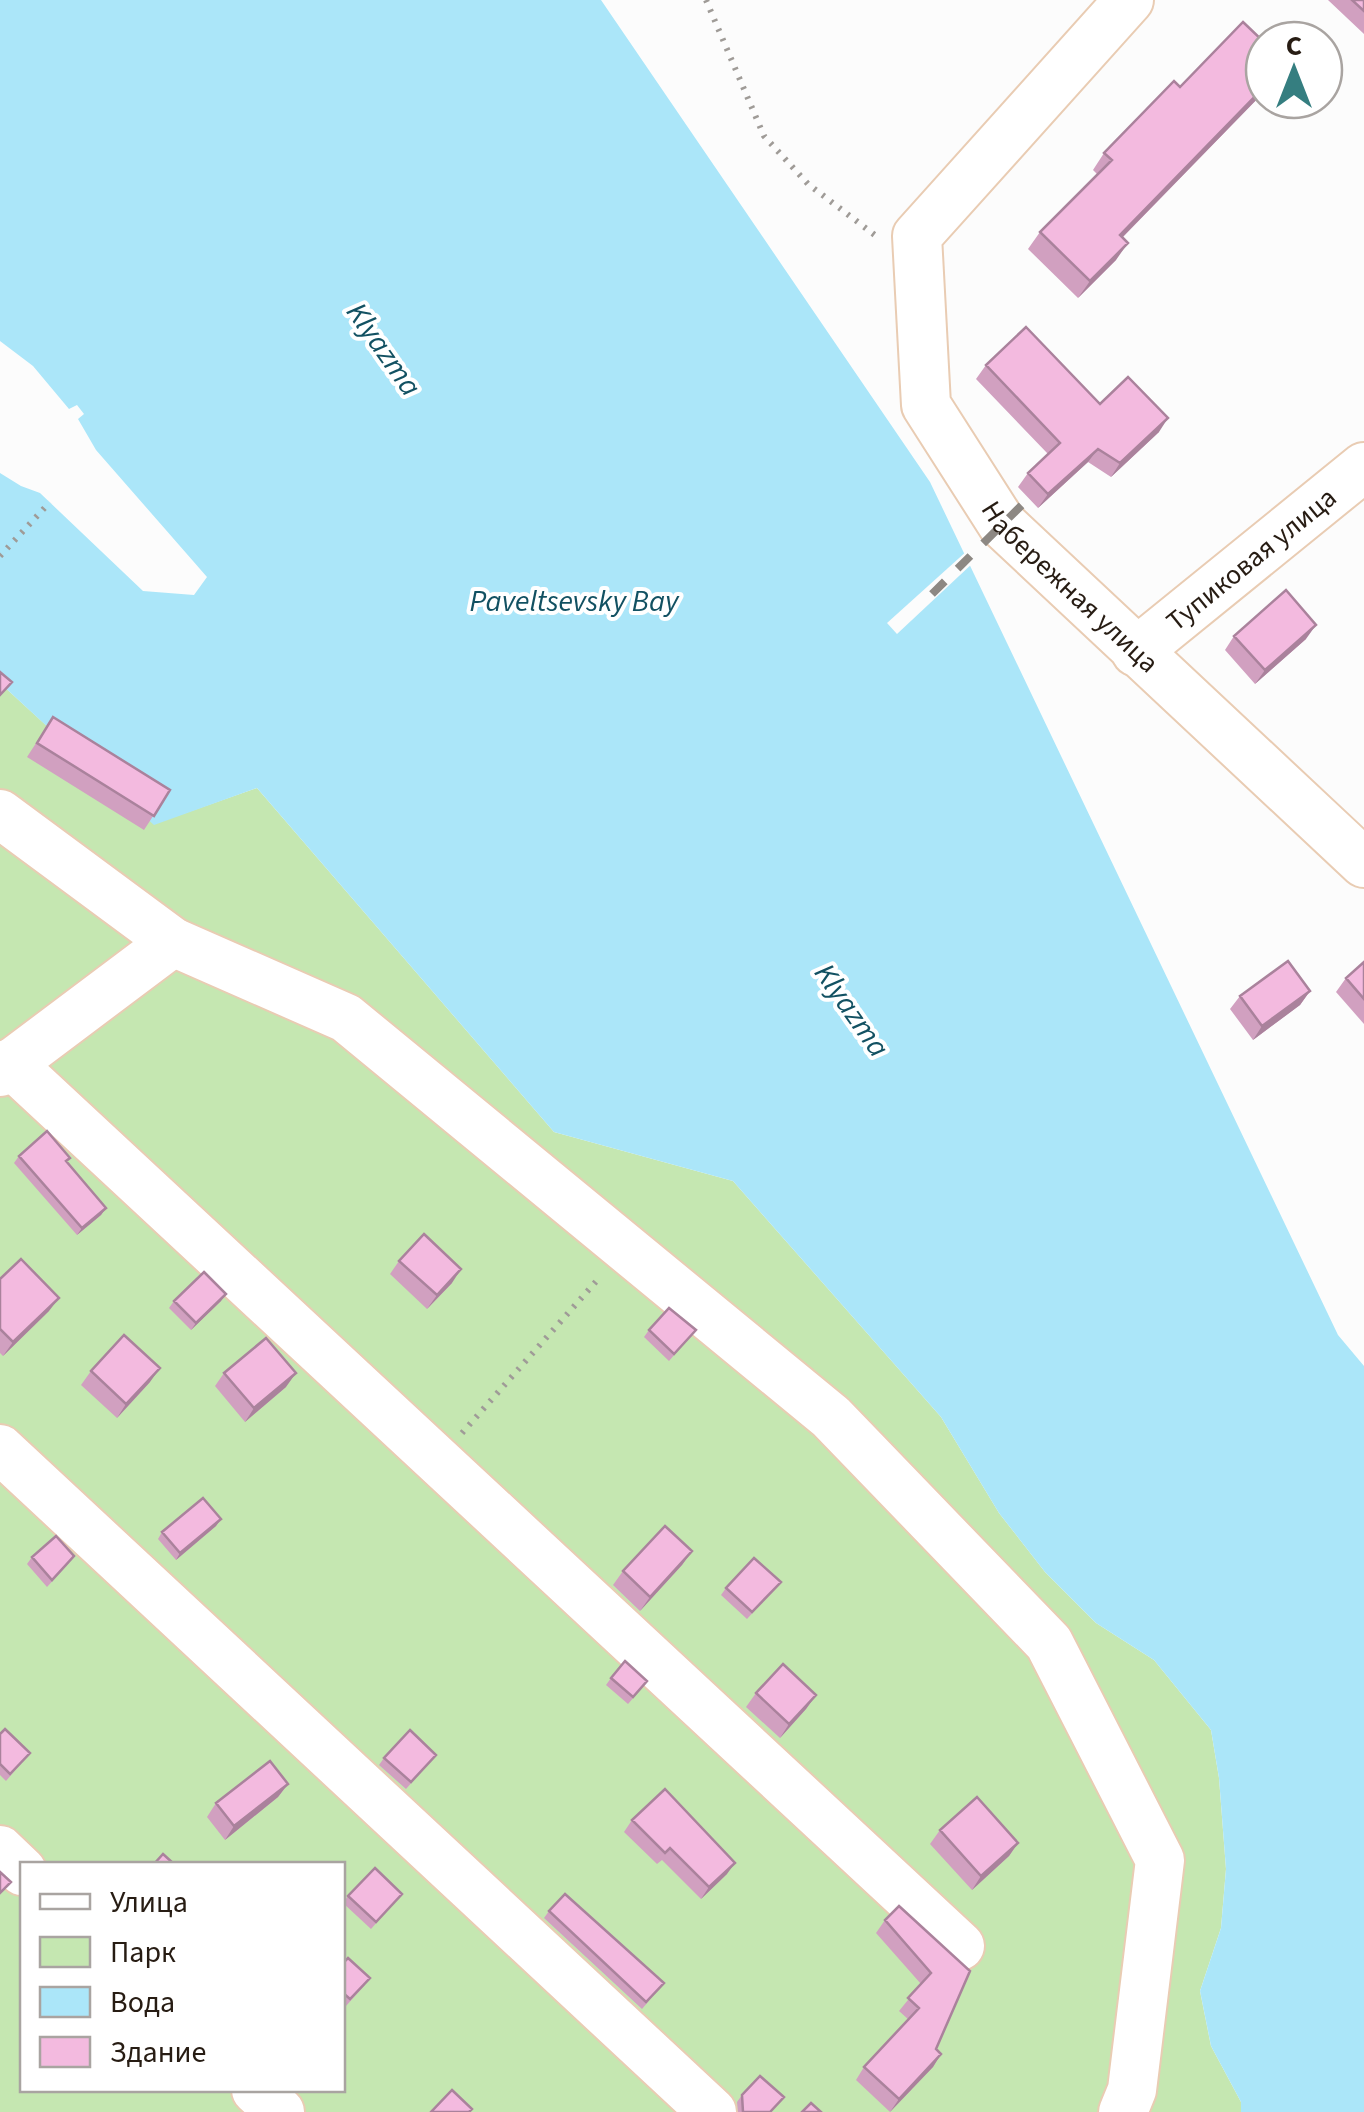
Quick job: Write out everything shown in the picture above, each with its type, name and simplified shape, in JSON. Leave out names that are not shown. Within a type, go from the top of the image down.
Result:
[{"type":"street","points":[[918,253],[1129,0]]},
{"type":"street","name":"Набережная улица","points":[[918,253],[926,404],[1002,524],[1364,863]]},
{"type":"street","name":"Тупиковая улица","points":[[1136,652],[1364,466]]},
{"type":"street","points":[[0,814],[173,942],[346,1018],[831,1417],[1049,1643],[1160,1860],[1132,2090],[1123,2112]]},
{"type":"street","points":[[173,942],[5,1067],[439,1462],[960,1946]]},
{"type":"street","points":[[0,1449],[712,2112]]},
{"type":"street","points":[[0,1850],[20,1869]]},
{"type":"street","points":[[258,2092],[280,2112]]},
{"type":"path","points":[[706,0],[764,136],[808,184],[918,253]]},
{"type":"path","points":[[0,556],[50,502]]},
{"type":"path","points":[[439,1462],[626,1248]]},
{"type":"green space","points":[[0,683],[154,824],[257,788],[554,1132],[733,1181],[941,1417],[999,1513],[1045,1572],[1096,1623],[1154,1660],[1211,1730],[1226,1869],[1221,1928],[1200,1991],[1211,2046],[1241,2102],[1241,2112],[0,2112]]},
{"type":"water","name":"Paveltsevsky Bay","points":[[0,0],[601,0],[930,482],[1338,1335],[1364,1366],[1364,2112],[1241,2112],[1241,2102],[1211,2046],[1200,1991],[1221,1928],[1226,1869],[1211,1730],[1154,1660],[1096,1623],[1045,1572],[999,1513],[941,1417],[733,1181],[554,1132],[257,788],[154,825],[0,683],[0,473],[40,493],[143,591],[194,595],[207,577],[96,450],[78,419],[84,414],[77,405],[69,409],[33,366],[0,341]]},
{"type":"pier","points":[[968,550],[974,562],[897,634],[887,623]]},
{"type":"building","points":[[1352,0],[1364,0],[1364,11]]},
{"type":"building","points":[[1244,23],[1244,108],[1120,235],[1128,243],[1090,281],[1040,232],[1112,160],[1104,153],[1174,81],[1180,87]]},
{"type":"building","points":[[1026,327],[1100,404],[1128,377],[1168,418],[1120,463],[1098,449],[1048,494],[1028,473],[1060,443],[986,365]]},
{"type":"building","points":[[1286,590],[1316,625],[1265,670],[1234,636]]},
{"type":"building","points":[[0,672],[12,682],[0,695]]},
{"type":"building","points":[[53,717],[170,790],[154,816],[37,743]]},
{"type":"building","points":[[1288,961],[1310,991],[1262,1026],[1240,996]]},
{"type":"building","points":[[1364,962],[1364,999],[1346,978]]},
{"type":"building","points":[[47,1131],[70,1158],[66,1161],[106,1208],[82,1228],[19,1156]]},
{"type":"building","points":[[424,1234],[461,1269],[437,1295],[399,1261]]},
{"type":"building","points":[[21,1259],[59,1298],[13,1342],[0,1329],[0,1279]]},
{"type":"building","points":[[204,1272],[226,1294],[196,1323],[174,1301]]},
{"type":"building","points":[[669,1308],[696,1330],[674,1354],[649,1330]]},
{"type":"building","points":[[124,1335],[160,1368],[126,1404],[91,1371]]},
{"type":"building","points":[[266,1338],[296,1373],[254,1408],[224,1373]]},
{"type":"building","points":[[203,1498],[221,1519],[180,1553],[162,1532]]},
{"type":"building","points":[[665,1526],[692,1551],[650,1597],[623,1571]]},
{"type":"building","points":[[56,1536],[74,1556],[52,1580],[32,1557]]},
{"type":"building","points":[[754,1558],[781,1582],[752,1612],[726,1588]]},
{"type":"building","points":[[625,1661],[647,1681],[633,1697],[611,1678]]},
{"type":"building","points":[[783,1664],[816,1695],[789,1724],[756,1693]]},
{"type":"building","points":[[5,1729],[30,1753],[10,1774],[0,1764],[0,1734]]},
{"type":"building","points":[[410,1730],[436,1755],[411,1782],[384,1758]]},
{"type":"building","points":[[270,1761],[288,1784],[234,1826],[216,1803]]},
{"type":"building","points":[[665,1789],[735,1863],[709,1887],[670,1848],[665,1853],[632,1820]]},
{"type":"building","points":[[977,1797],[1018,1843],[981,1876],[940,1830]]},
{"type":"building","points":[[163,1854],[172,1862],[156,1862]]},
{"type":"building","points":[[375,1868],[402,1894],[376,1922],[348,1896]]},
{"type":"building","points":[[0,1872],[11,1882],[0,1893]]},
{"type":"building","points":[[565,1894],[664,1983],[646,2002],[549,1911]]},
{"type":"building","points":[[899,1906],[970,1971],[936,2049],[941,2054],[899,2099],[864,2067],[919,2008],[908,1998],[931,1973],[885,1920]]},
{"type":"building","points":[[348,1958],[370,1978],[350,1999],[345,1995]]},
{"type":"building","points":[[760,2076],[784,2097],[770,2112],[743,2112],[742,2095]]},
{"type":"building","points":[[452,2090],[472,2109],[431,2112]]},
{"type":"building","points":[[811,2103],[821,2112],[802,2112]]},
{"type":"railway","points":[[932,594],[1029,498]]},
{"type":"water label","name":"Klyazma","points":[[384,349]]},
{"type":"water label","name":"Klyazma","points":[[852,1010]]}]
